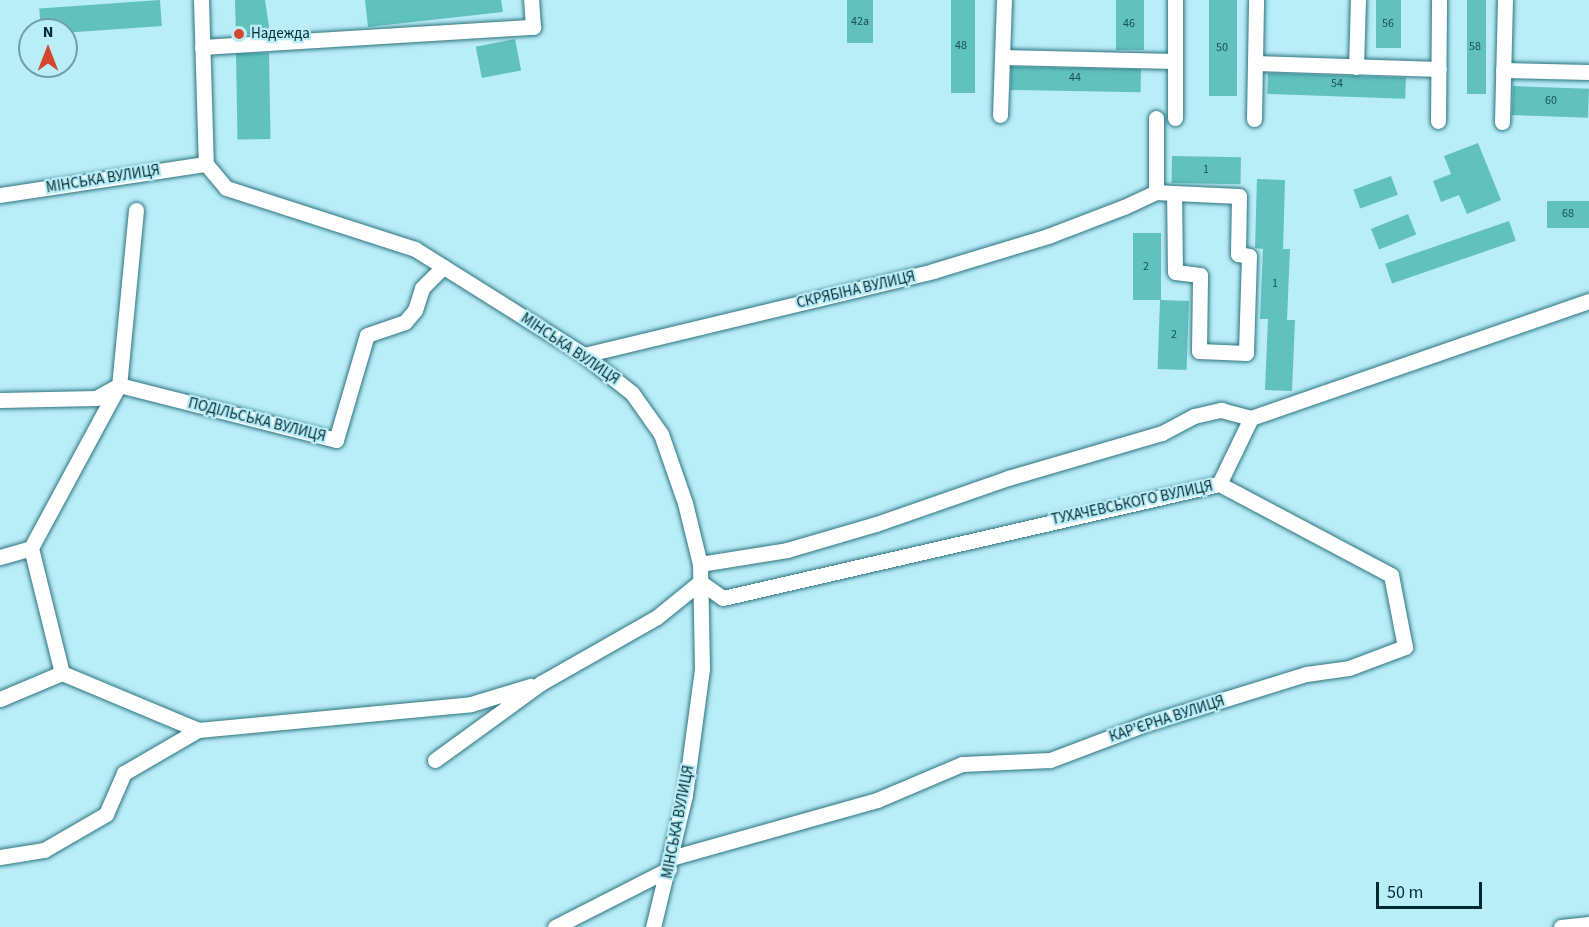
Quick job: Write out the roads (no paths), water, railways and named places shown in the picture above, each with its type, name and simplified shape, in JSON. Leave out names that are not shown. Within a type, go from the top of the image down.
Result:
[{"type":"street","points":[[201,0],[206,164]]},
{"type":"street","points":[[202,47],[532,27],[531,0]]},
{"type":"street","points":[[1000,116],[1004,0]]},
{"type":"street","points":[[1175,0],[1175,118]]},
{"type":"street","points":[[1254,119],[1256,0]]},
{"type":"street","points":[[1356,67],[1358,0]]},
{"type":"street","points":[[1438,121],[1439,0]]},
{"type":"street","points":[[1502,122],[1504,0]]},
{"type":"street","points":[[1002,57],[1175,61]]},
{"type":"street","points":[[1255,63],[1439,69]]},
{"type":"street","points":[[1503,70],[1589,72]]},
{"type":"street","points":[[1156,118],[1156,192],[1239,196],[1238,254],[1249,256],[1246,353],[1199,351],[1200,275],[1175,272],[1174,193]]},
{"type":"street","name":"МІНСЬКА ВУЛИЦЯ","points":[[0,195],[206,164],[226,188],[415,249],[584,355],[632,393],[661,434],[686,503],[699,564],[700,582],[702,669],[686,795],[653,927]]},
{"type":"street","name":"СКРЯБІНА ВУЛИЦЯ","points":[[584,355],[933,271],[1048,236],[1124,207],[1156,192]]},
{"type":"street","points":[[63,674],[31,549],[119,384],[136,210]]},
{"type":"street","name":"ПОДІЛЬСЬКА ВУЛИЦЯ","points":[[119,384],[336,440],[367,335],[405,322],[416,310],[422,288],[444,267]]},
{"type":"street","points":[[699,564],[787,550],[876,524],[1008,478],[1162,432],[1194,416],[1221,410],[1251,418],[1589,301]]},
{"type":"street","points":[[0,400],[96,398],[119,384]]},
{"type":"street","name":"ТУХАЧЕВСЬКОГО ВУЛИЦЯ","points":[[700,582],[723,598],[1219,484],[1251,418]]},
{"type":"street","name":"КАР’ЄРНА ВУЛИЦЯ","points":[[670,863],[878,800],[962,764],[1050,760],[1148,723],[1306,674],[1349,668],[1405,647],[1391,575],[1219,484]]},
{"type":"street","points":[[0,557],[31,549]]},
{"type":"street","points":[[435,759],[541,682],[657,617],[700,582]]},
{"type":"street","points":[[0,699],[63,674],[198,730]]},
{"type":"street","points":[[0,857],[44,850],[105,814],[124,773],[198,730],[471,704],[541,682]]},
{"type":"street","points":[[555,927],[670,863]]},
{"type":"street","points":[[1562,927],[1589,924]]},
{"type":"place","name":"Надежда","points":[[239,34]]}]
